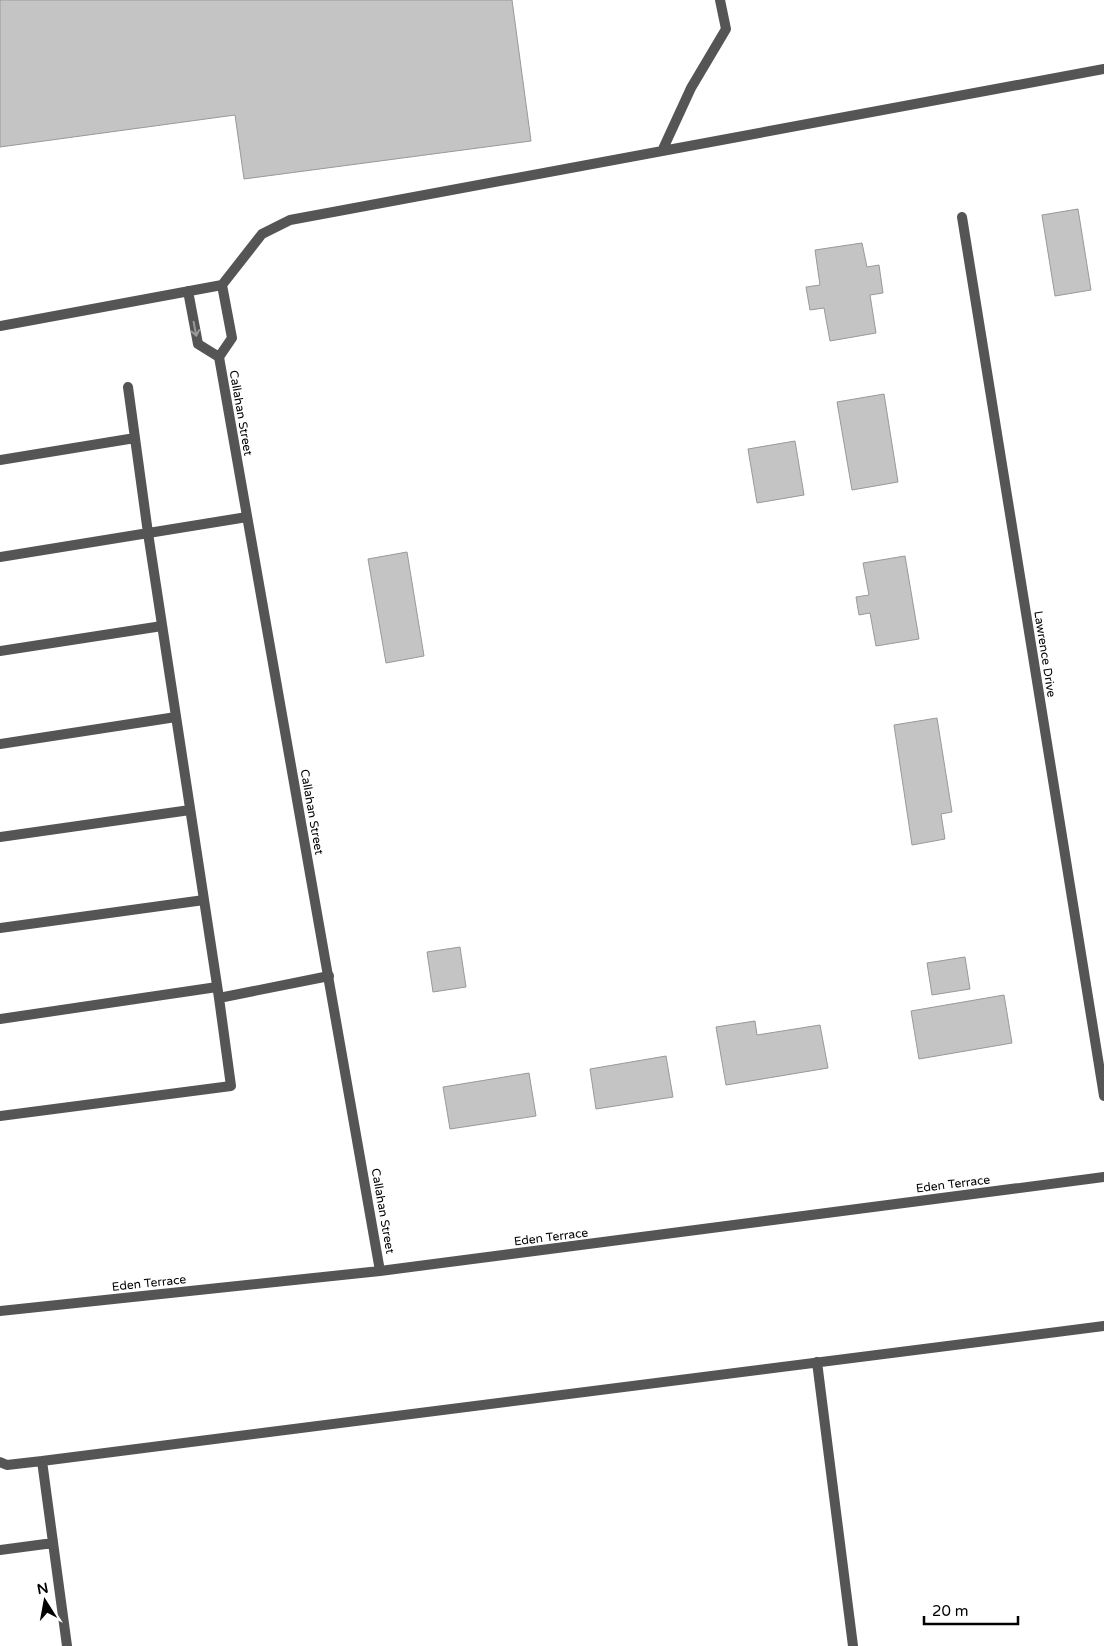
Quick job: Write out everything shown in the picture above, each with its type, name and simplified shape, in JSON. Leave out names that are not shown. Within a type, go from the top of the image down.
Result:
[{"type":"street","points":[[662,151],[691,88],[726,29],[720,0]]},
{"type":"street","points":[[0,326],[222,285],[262,234],[290,220],[1104,69]]},
{"type":"street","name":"Lawrence Drive","points":[[962,217],[1104,1096]]},
{"type":"street","points":[[188,291],[198,344],[219,357],[232,338],[222,285]]},
{"type":"street","name":"Callahan Street","points":[[219,357],[380,1272]]},
{"type":"street","points":[[0,1116],[231,1086],[128,388]]},
{"type":"street","points":[[0,460],[135,438]]},
{"type":"street","points":[[0,557],[247,518]]},
{"type":"street","points":[[0,651],[162,626]]},
{"type":"street","points":[[0,744],[176,717]]},
{"type":"street","points":[[0,837],[190,810]]},
{"type":"street","points":[[0,928],[204,900]]},
{"type":"street","points":[[219,998],[329,976]]},
{"type":"street","points":[[0,1019],[217,987]]},
{"type":"street","name":"Eden Terrace","points":[[0,1311],[380,1272],[1104,1177]]},
{"type":"street","points":[[0,1462],[7,1465],[42,1461],[1104,1326]]},
{"type":"street","points":[[817,1362],[853,1646]]},
{"type":"street","points":[[42,1461],[67,1646]]},
{"type":"street","points":[[0,1550],[53,1544]]},
{"type":"building","points":[[0,0],[512,0],[531,141],[244,179],[235,115],[0,147]]},
{"type":"building","points":[[1078,209],[1091,290],[1055,296],[1042,215]]},
{"type":"building","points":[[862,243],[867,267],[879,265],[883,293],[870,295],[876,333],[830,341],[824,308],[810,310],[806,287],[820,285],[815,250]]},
{"type":"building","points":[[884,394],[898,482],[852,490],[837,402]]},
{"type":"building","points":[[795,441],[804,495],[757,503],[748,449]]},
{"type":"building","points":[[407,552],[424,656],[386,663],[368,559]]},
{"type":"building","points":[[905,556],[919,639],[876,646],[870,613],[859,615],[856,597],[869,595],[863,563]]},
{"type":"building","points":[[937,718],[952,812],[941,814],[945,839],[912,845],[894,725]]},
{"type":"building","points":[[460,947],[466,987],[433,992],[427,952]]},
{"type":"building","points":[[965,957],[970,989],[932,995],[927,963]]},
{"type":"building","points":[[1004,995],[1012,1043],[919,1059],[911,1011]]},
{"type":"building","points":[[755,1021],[757,1035],[820,1025],[828,1068],[726,1085],[716,1027]]},
{"type":"building","points":[[666,1056],[673,1097],[596,1109],[590,1069]]},
{"type":"building","points":[[529,1073],[536,1116],[450,1129],[443,1087]]}]
